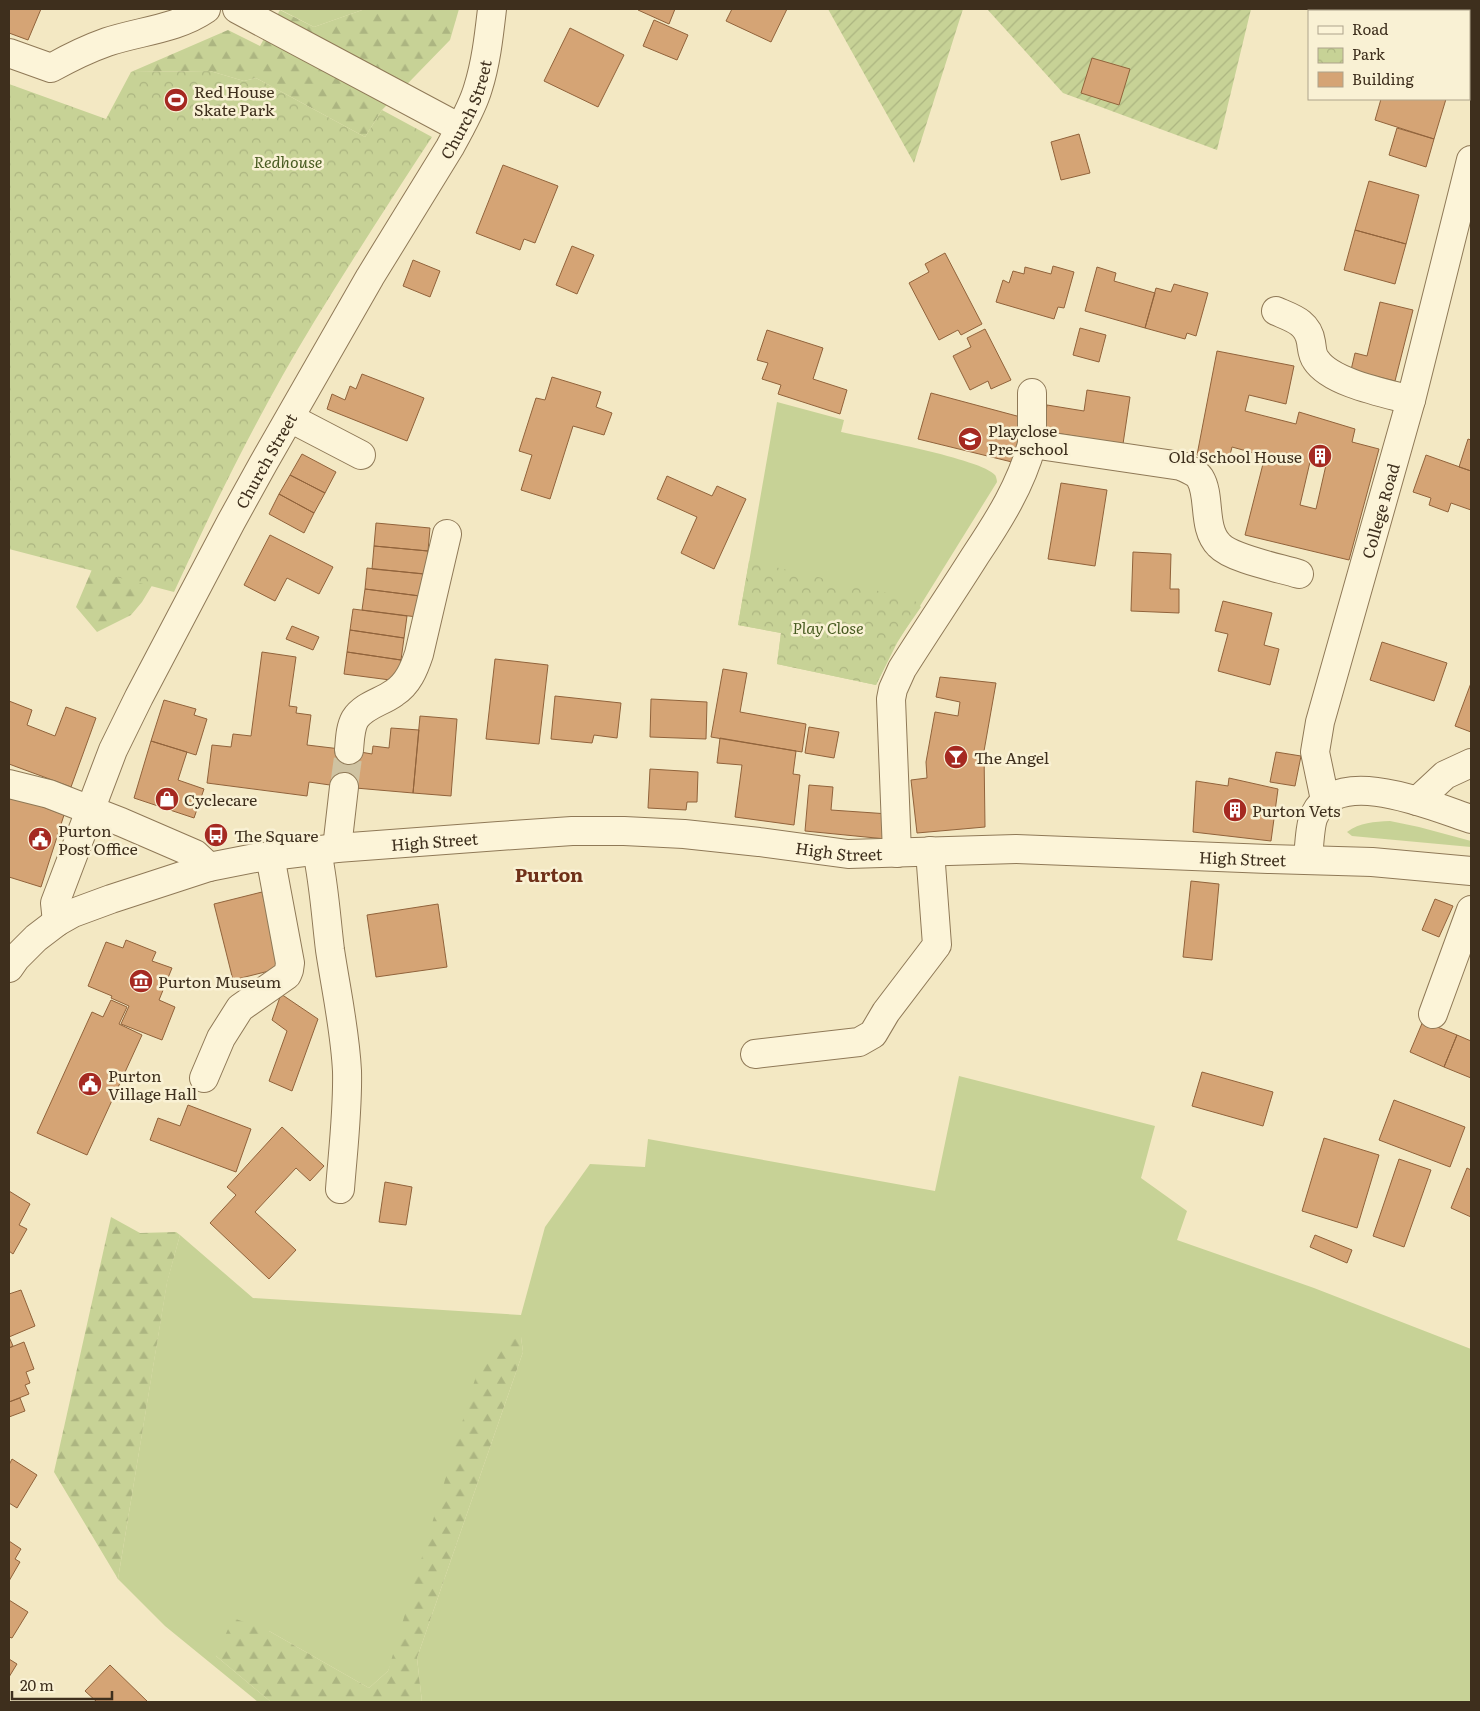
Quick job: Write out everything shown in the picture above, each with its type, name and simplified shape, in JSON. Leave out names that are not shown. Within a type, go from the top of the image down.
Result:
[{"type":"street","points":[[9,53],[51,68],[84,51],[108,42],[187,20],[206,9]]},
{"type":"street","points":[[237,9],[460,128]]},
{"type":"street","name":"Church Street","points":[[57,922],[55,903],[113,750],[230,522],[370,277],[460,128],[479,87],[492,9]]},
{"type":"street","name":"College Road","points":[[1325,800],[1315,752],[1320,722],[1411,400],[1471,160]]},
{"type":"street","points":[[1276,311],[1301,322],[1308,331],[1312,352],[1316,361],[1327,371],[1338,378],[1363,387],[1411,400]]},
{"type":"street","points":[[897,853],[892,725],[893,689],[896,679],[910,656],[1002,515],[1016,488],[1032,444],[1032,393]]},
{"type":"street","points":[[290,418],[360,455]]},
{"type":"street","points":[[1032,444],[1181,466],[1199,477],[1202,484],[1210,531],[1219,545],[1244,558],[1299,574]]},
{"type":"street","points":[[349,750],[355,720],[362,712],[399,690],[414,668],[419,654],[447,534]]},
{"type":"street","points":[[1417,801],[1445,775],[1471,764]]},
{"type":"street","points":[[9,784],[49,794],[90,809],[195,854],[209,867]]},
{"type":"street","points":[[340,1189],[347,1071],[330,949],[322,871],[344,787]]},
{"type":"street","points":[[1308,859],[1314,814],[1325,800],[1336,794],[1353,790],[1369,790],[1417,801],[1471,819]]},
{"type":"street","name":"High Street","points":[[9,968],[36,938],[57,922],[73,913],[111,898],[209,867],[270,856],[327,850],[572,831],[693,835],[848,854],[1016,848],[1372,862],[1471,871]]},
{"type":"street","points":[[755,1054],[860,1042],[873,1034],[886,1012],[937,945],[930,851]]},
{"type":"street","points":[[204,1078],[221,1038],[240,1008],[286,975],[289,970],[290,963],[270,856]]},
{"type":"street","points":[[1433,1014],[1471,910]]},
{"type":"green space","points":[[279,9],[365,9],[314,27]]},
{"type":"green space","points":[[365,9],[459,9],[450,40],[382,110],[365,137],[256,78],[244,81],[210,71],[131,72],[228,30],[260,46],[280,10],[314,27]]},
{"type":"green space","points":[[828,9],[963,9],[914,163]]},
{"type":"green space","points":[[987,9],[1251,9],[1217,150],[1063,93]]},
{"type":"green space","name":"Redhouse","points":[[210,71],[244,81],[256,78],[365,137],[382,110],[432,137],[294,355],[257,421],[174,592],[9,549],[9,84],[106,119],[131,72]]},
{"type":"green space","points":[[777,402],[844,420],[841,432],[969,462],[986,469],[996,477],[997,482],[897,643],[876,685],[777,664],[781,633],[738,625]]},
{"type":"green space","points":[[176,546],[142,602],[131,615],[97,632],[76,607],[96,560]]},
{"type":"green space","name":"Play Close","points":[[749,561],[913,599],[921,607],[896,643],[876,685],[777,664],[781,633],[738,625]]},
{"type":"green space","points":[[1390,821],[1471,841],[1471,847],[1352,836],[1347,832],[1362,824]]},
{"type":"green space","points":[[959,1076],[1155,1126],[1141,1178],[1187,1211],[1177,1240],[1314,1288],[1471,1349],[1471,1702],[422,1702],[417,1658],[523,1352],[521,1337],[388,1671],[369,1688],[269,1631],[216,1656],[271,1702],[258,1702],[165,1626],[118,1579],[167,1282],[180,1235],[253,1298],[521,1315],[545,1227],[590,1164],[645,1167],[648,1139],[935,1191]]},
{"type":"green space","points":[[111,1217],[140,1233],[176,1232],[180,1235],[167,1283],[118,1579],[54,1472]]},
{"type":"green space","points":[[521,1337],[523,1352],[417,1658],[422,1702],[271,1702],[216,1656],[233,1618],[269,1631],[369,1688],[388,1671],[479,1366],[497,1339]]},
{"type":"building","points":[[9,9],[41,9],[28,40],[9,33]]},
{"type":"building","points":[[639,9],[675,9],[669,24]]},
{"type":"building","points":[[732,9],[787,9],[771,42],[726,21]]},
{"type":"building","points":[[1471,9],[1470,24],[1470,10],[1420,10]]},
{"type":"building","points":[[654,20],[688,35],[677,60],[643,46]]},
{"type":"building","points":[[570,28],[624,55],[598,107],[544,81]]},
{"type":"building","points":[[1092,58],[1130,69],[1119,105],[1081,93]]},
{"type":"building","points":[[1381,100],[1446,100],[1434,139],[1375,120]]},
{"type":"building","points":[[1397,128],[1434,139],[1426,167],[1389,155]]},
{"type":"building","points":[[1079,134],[1090,173],[1061,180],[1051,142]]},
{"type":"building","points":[[503,165],[558,186],[535,243],[524,239],[520,250],[476,233]]},
{"type":"building","points":[[1369,181],[1419,195],[1406,244],[1355,230]]},
{"type":"building","points":[[1355,230],[1406,244],[1395,284],[1344,270]]},
{"type":"building","points":[[572,246],[594,255],[577,294],[556,285]]},
{"type":"building","points":[[945,253],[982,324],[961,335],[958,330],[939,340],[909,283],[929,272],[925,264]]},
{"type":"building","points":[[413,260],[440,271],[430,297],[403,286]]},
{"type":"building","points":[[1053,266],[1074,272],[1064,308],[1058,307],[1054,319],[996,302],[1003,280],[1009,283],[1013,271],[1024,274],[1025,267],[1051,274]]},
{"type":"building","points":[[1097,267],[1116,273],[1114,281],[1155,293],[1145,328],[1085,311]]},
{"type":"building","points":[[1174,284],[1208,293],[1196,336],[1187,333],[1185,339],[1145,328],[1156,288],[1171,292]]},
{"type":"building","points":[[1380,302],[1413,310],[1395,381],[1351,370],[1355,353],[1367,356]]},
{"type":"building","points":[[1080,328],[1106,335],[1099,362],[1073,355]]},
{"type":"building","points":[[985,329],[1011,380],[991,389],[988,381],[970,390],[953,356],[971,347],[967,338]]},
{"type":"building","points":[[767,330],[823,348],[813,379],[847,390],[840,414],[778,394],[781,385],[762,379],[768,363],[757,360]]},
{"type":"building","name":"Old School House","points":[[1217,351],[1294,366],[1286,404],[1249,395],[1245,411],[1296,424],[1299,412],[1355,429],[1352,442],[1379,449],[1349,560],[1245,535],[1265,456],[1232,447],[1228,463],[1197,455]],"holes":[[[1310,462],[1326,465],[1316,509],[1300,505]]]},
{"type":"building","points":[[362,374],[424,398],[407,441],[327,409],[332,394],[345,400],[350,386],[356,389]]},
{"type":"building","points":[[552,377],[601,392],[596,407],[612,413],[604,435],[573,426],[550,499],[521,490],[532,455],[519,451],[536,398],[545,400]]},
{"type":"building","points":[[1087,390],[1130,397],[1123,444],[1043,431],[1047,405],[1084,411]]},
{"type":"building","points":[[931,393],[1028,419],[1016,463],[918,439]]},
{"type":"building","points":[[1468,439],[1471,440],[1471,471],[1459,467]]},
{"type":"building","points":[[302,454],[336,472],[325,493],[290,475]]},
{"type":"building","points":[[1426,455],[1471,471],[1471,510],[1451,503],[1448,512],[1429,505],[1431,498],[1413,492]]},
{"type":"building","points":[[290,475],[325,493],[314,513],[279,494]]},
{"type":"building","points":[[667,476],[712,496],[717,486],[746,499],[714,569],[681,553],[697,517],[657,499]]},
{"type":"building","points":[[1061,483],[1107,490],[1095,566],[1048,559]]},
{"type":"building","points":[[279,494],[314,513],[304,533],[269,514]]},
{"type":"building","points":[[376,523],[430,528],[428,551],[374,546]]},
{"type":"building","points":[[270,535],[333,567],[319,594],[287,578],[275,601],[244,585]]},
{"type":"building","points":[[374,546],[428,551],[426,574],[372,569]]},
{"type":"building","points":[[1133,552],[1171,554],[1170,589],[1179,589],[1179,613],[1131,611]]},
{"type":"building","points":[[367,568],[423,574],[420,596],[365,589]]},
{"type":"building","points":[[365,589],[420,596],[417,617],[362,610]]},
{"type":"building","points":[[1223,601],[1272,613],[1264,645],[1279,649],[1270,685],[1218,671],[1228,634],[1215,631]]},
{"type":"building","points":[[353,609],[407,616],[404,638],[350,630]]},
{"type":"building","points":[[292,626],[319,637],[313,650],[286,639]]},
{"type":"building","points":[[350,630],[404,638],[401,660],[347,652]]},
{"type":"building","points":[[1382,642],[1447,663],[1434,701],[1370,680]]},
{"type":"building","points":[[262,652],[296,657],[289,706],[297,707],[296,713],[311,715],[307,745],[349,750],[344,787],[309,782],[307,796],[207,783],[212,745],[231,747],[233,734],[251,736]]},
{"type":"building","points":[[347,652],[401,660],[398,681],[344,674]]},
{"type":"building","points":[[495,659],[548,665],[539,744],[486,739]]},
{"type":"building","points":[[723,669],[747,673],[740,712],[806,724],[802,752],[711,737]]},
{"type":"building","name":"The Angel","points":[[940,677],[996,683],[984,751],[985,827],[917,833],[911,780],[927,778],[926,762],[935,712],[958,716],[960,702],[936,697]]},
{"type":"building","points":[[1471,683],[1471,732],[1455,726]]},
{"type":"building","points":[[555,696],[621,703],[617,738],[594,735],[592,743],[551,739]]},
{"type":"building","points":[[651,699],[707,702],[706,739],[650,737]]},
{"type":"building","points":[[164,700],[196,709],[194,715],[207,719],[196,755],[151,741]]},
{"type":"building","points":[[9,701],[32,710],[27,725],[55,736],[66,707],[96,718],[71,787],[9,764]]},
{"type":"building","points":[[420,716],[457,719],[451,796],[413,793]]},
{"type":"building","points":[[809,727],[839,732],[834,758],[805,753]]},
{"type":"building","points":[[391,728],[419,730],[413,793],[344,787],[349,750],[372,754],[373,746],[389,748]]},
{"type":"building","points":[[720,738],[796,751],[793,774],[800,775],[794,825],[735,817],[742,765],[717,763]]},
{"type":"building","points":[[151,741],[187,752],[178,780],[204,789],[194,818],[134,798]]},
{"type":"building","points":[[1276,752],[1301,756],[1295,786],[1270,782]]},
{"type":"building","points":[[650,769],[698,772],[697,802],[687,802],[686,810],[648,808]]},
{"type":"building","name":"Purton Vets","points":[[1229,778],[1278,789],[1271,841],[1193,832],[1196,781],[1228,786]]},
{"type":"building","points":[[809,785],[833,787],[831,810],[889,814],[886,839],[805,831]]},
{"type":"building","points":[[9,794],[64,815],[41,887],[9,877]]},
{"type":"building","points":[[1191,881],[1219,884],[1212,960],[1183,957]]},
{"type":"building","points":[[262,892],[281,968],[233,980],[214,904]]},
{"type":"building","points":[[1435,899],[1453,906],[1439,937],[1422,930]]},
{"type":"building","points":[[438,904],[447,967],[376,977],[367,915]]},
{"type":"building","points":[[126,940],[156,952],[152,961],[172,968],[159,1000],[175,1007],[162,1040],[121,1024],[129,1006],[111,998],[112,996],[88,986],[106,942],[123,948]]},
{"type":"building","points":[[281,994],[318,1019],[292,1091],[269,1081],[287,1031],[272,1020]]},
{"type":"building","name":"Purton Village Hall","points":[[111,1000],[127,1007],[119,1024],[142,1035],[87,1155],[37,1133],[92,1012],[103,1017]]},
{"type":"building","points":[[1423,1021],[1457,1035],[1444,1067],[1410,1052]]},
{"type":"building","points":[[1457,1035],[1471,1041],[1471,1078],[1444,1067]]},
{"type":"building","points":[[1202,1072],[1273,1092],[1263,1126],[1192,1106]]},
{"type":"building","points":[[1394,1100],[1465,1127],[1450,1167],[1379,1140]]},
{"type":"building","points":[[188,1105],[251,1129],[236,1172],[150,1140],[158,1118],[180,1126]]},
{"type":"building","points":[[282,1127],[324,1166],[310,1181],[296,1168],[255,1212],[296,1250],[269,1279],[210,1223],[236,1195],[227,1187]]},
{"type":"building","points":[[1324,1138],[1379,1155],[1357,1228],[1302,1211]]},
{"type":"building","points":[[1399,1159],[1431,1170],[1404,1247],[1373,1236]]},
{"type":"building","points":[[1467,1168],[1471,1170],[1471,1217],[1451,1208]]},
{"type":"building","points":[[385,1182],[412,1187],[406,1225],[379,1222]]},
{"type":"building","points":[[9,1191],[30,1204],[19,1225],[27,1229],[13,1254],[9,1251]]},
{"type":"building","points":[[1315,1235],[1352,1250],[1347,1263],[1310,1247]]},
{"type":"building","points":[[21,1290],[35,1326],[9,1337],[9,1294]]},
{"type":"building","points":[[9,1337],[13,1346],[9,1348]]},
{"type":"building","points":[[24,1342],[34,1369],[26,1372],[30,1383],[25,1385],[29,1394],[9,1402],[9,1348]]},
{"type":"building","points":[[20,1398],[25,1411],[9,1417],[9,1402]]},
{"type":"building","points":[[12,1459],[37,1475],[17,1508],[9,1503],[9,1465]]},
{"type":"building","points":[[9,1541],[21,1549],[15,1559],[20,1562],[9,1581]]},
{"type":"building","points":[[9,1600],[28,1612],[12,1638],[9,1637]]},
{"type":"building","points":[[9,1659],[17,1664],[9,1677]]},
{"type":"building","points":[[110,1665],[148,1702],[97,1702],[85,1691]]},
{"type":"tunnel","points":[[344,787],[349,750]]},
{"type":"place","name":"Red House Skate Park","points":[[176,100]]},
{"type":"place","name":"Playclose Pre-school","points":[[970,439]]},
{"type":"place","name":"Old School House","points":[[1320,456]]},
{"type":"place","name":"The Angel","points":[[956,757]]},
{"type":"place","name":"Cyclecare","points":[[167,799]]},
{"type":"place","name":"Purton Vets","points":[[1235,810]]},
{"type":"place","name":"The Square","points":[[216,835]]},
{"type":"place","name":"Purton Post Office","points":[[40,839]]},
{"type":"place","name":"Purton Museum","points":[[141,981]]},
{"type":"place","name":"Purton Village Hall","points":[[90,1084]]},
{"type":"district","name":"Purton","points":[[549,874]]}]
